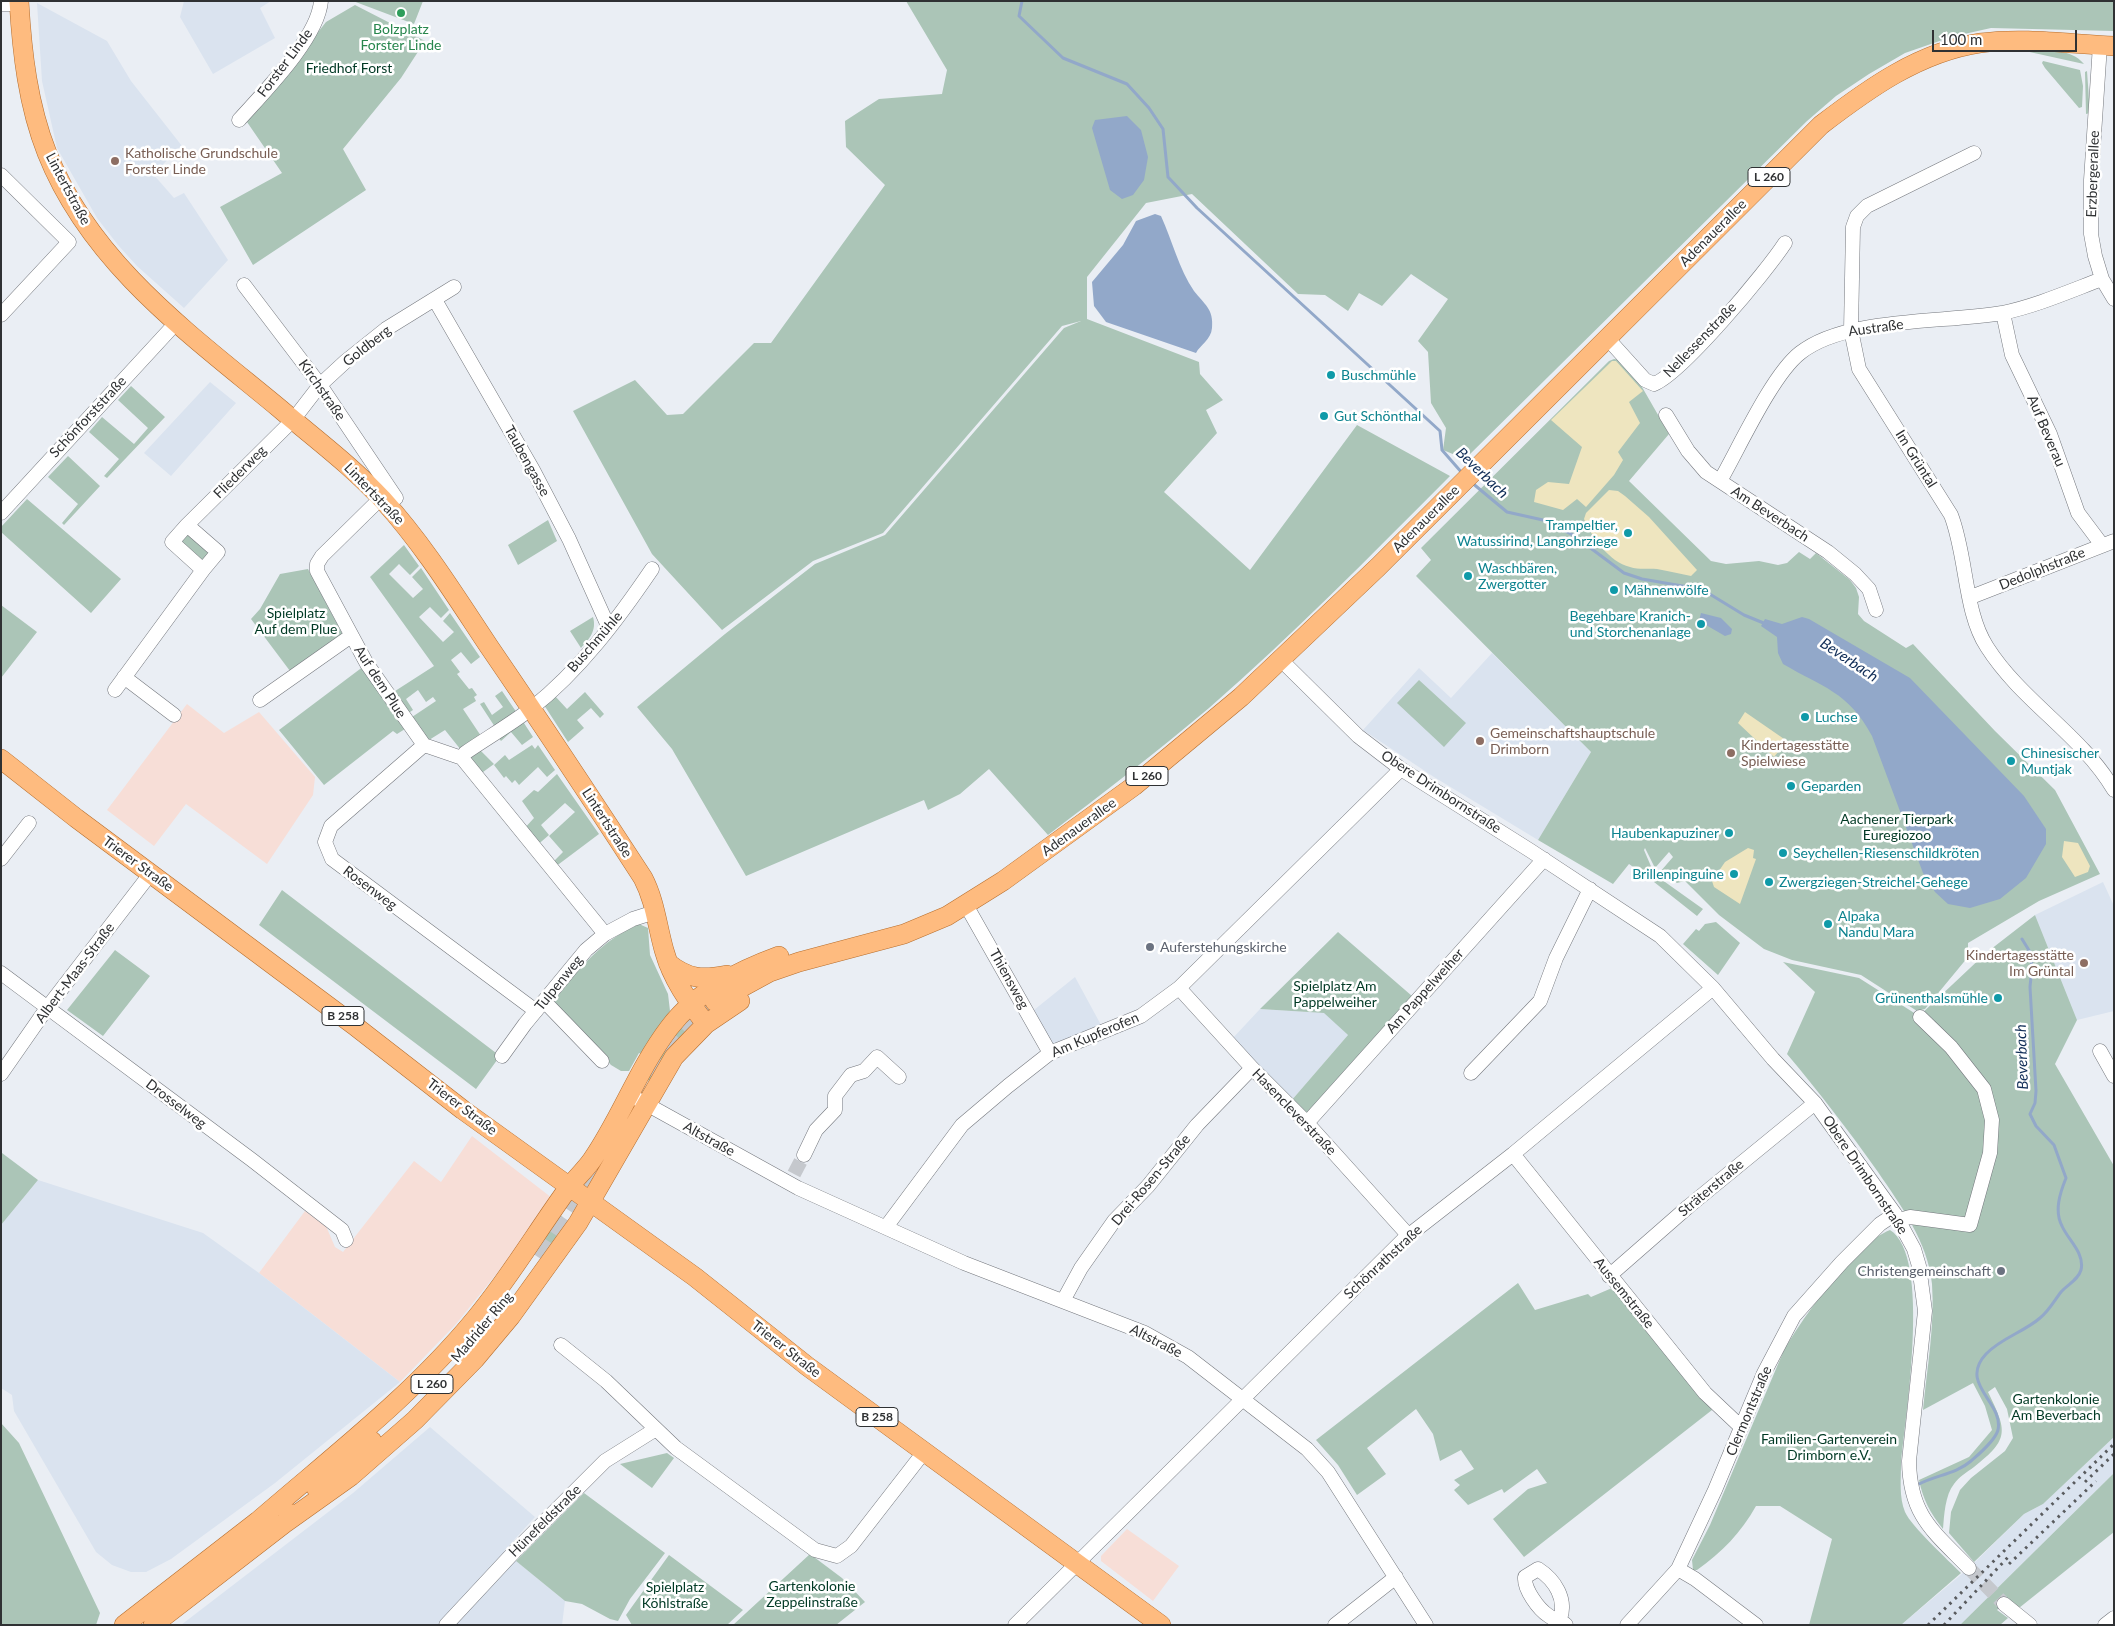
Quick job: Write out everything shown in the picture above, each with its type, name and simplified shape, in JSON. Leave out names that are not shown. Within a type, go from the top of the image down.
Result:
[{"type":"main road","name":"Lintertstraße","points":[[13,3],[28,84],[40,130],[56,174],[74,208],[118,266],[176,323],[389,498],[643,878],[656,912],[668,963],[678,986],[706,1024]]},
{"type":"main road","name":"Adenauerallee","points":[[715,1002],[770,972],[799,962],[904,934],[938,920],[966,905],[1063,840],[1134,786],[1224,712],[1282,660],[1822,126],[1880,82],[1910,66],[1955,48],[1978,44],[2032,42],[2107,46]]},
{"type":"main road","name":"Trierer Straße","points":[[1,759],[76,818],[151,872],[464,1110],[695,1277],[787,1351],[1161,1625]]},
{"type":"main road","points":[[258,1521],[375,1421],[458,1339],[498,1291],[570,1187],[637,1099],[706,1024],[739,1001],[781,981],[907,944],[938,920]]},
{"type":"main road","points":[[285,1523],[351,1476],[454,1382],[511,1316],[590,1202],[637,1099],[657,1045],[670,1026],[691,1005],[709,990],[740,971],[778,956],[900,923],[938,920]]},
{"type":"main road","points":[[668,963],[679,971],[699,979],[740,971]]},
{"type":"main road","name":"Madrider Ring","points":[[127,1624],[258,1521],[309,1493],[372,1441],[424,1393],[484,1327],[538,1257]]},
{"type":"main road","name":"Madrider Ring","points":[[153,1625],[285,1523],[309,1493]]},
{"type":"street","name":"Forster Linde","points":[[238,120],[297,51],[320,14],[321,1]]},
{"type":"street","name":"Erzbergerallee","points":[[2107,46],[2090,214],[2094,256],[2102,279],[2114,299]]},
{"type":"street","name":"Im Grüntal","points":[[1974,153],[1885,196],[1867,206],[1857,216],[1853,227],[1851,330],[1859,369],[1951,515],[1959,534],[1974,619],[1986,645],[2001,667],[2045,714],[2072,737],[2094,762],[2114,790]]},
{"type":"street","points":[[1,176],[69,242],[1,315]]},
{"type":"street","name":"Nellessenstraße","points":[[1608,339],[1645,380],[1654,384],[1660,382],[1674,372],[1706,337],[1775,258],[1785,243]]},
{"type":"street","name":"Austraße","points":[[1720,481],[1779,375],[1799,353],[1826,337],[1851,330],[2003,312],[2102,279]]},
{"type":"street","name":"Kirchstraße","points":[[244,285],[320,385],[389,498]]},
{"type":"street","name":"Goldberg","points":[[293,420],[320,385],[386,329],[454,287]]},
{"type":"street","name":"Taubengasse","points":[[435,300],[533,470],[569,539],[609,628]]},
{"type":"street","name":"Auf Beverau","points":[[2003,312],[2012,354],[2050,434],[2078,513],[2108,543]]},
{"type":"street","name":"Schönforststraße","points":[[1,513],[176,323]]},
{"type":"street","name":"Am Beverbach","points":[[1666,414],[1688,451],[1706,472],[1828,552],[1848,568],[1869,589],[1876,610]]},
{"type":"street","name":"Fliederweg","points":[[202,570],[172,542],[293,420]]},
{"type":"street","name":"Auf dem Plue","points":[[389,498],[322,556],[317,564],[318,575],[351,636],[385,692],[424,745]]},
{"type":"street","points":[[115,690],[202,570],[218,552],[187,525]]},
{"type":"street","name":"Dedolphstraße","points":[[1971,598],[2108,543]]},
{"type":"street","name":"Buschmühle","points":[[462,758],[465,753],[531,708],[570,671],[609,628],[652,569]]},
{"type":"street","points":[[260,700],[351,636]]},
{"type":"street","name":"Obere Drimbornstraße","points":[[1282,660],[1358,736],[1401,769],[1544,859],[1660,936],[1712,988],[1815,1103],[1897,1217],[1914,1249],[1919,1266],[1924,1311],[1909,1461],[1910,1485],[1924,1520],[1968,1568]]},
{"type":"street","points":[[124,677],[174,715]]},
{"type":"street","points":[[424,745],[462,758],[605,934]]},
{"type":"street","name":"Rosenweg","points":[[424,745],[331,826],[325,842],[332,859],[541,1006],[602,1061]]},
{"type":"street","name":"Am Kupferofen","points":[[886,1227],[962,1125],[1050,1053],[1141,1016],[1179,988],[1401,769]]},
{"type":"street","points":[[1,860],[29,823]]},
{"type":"street","name":"Am Pappelweiher","points":[[1307,1122],[1544,859]]},
{"type":"street","name":"Albert-Maas-Straße","points":[[1,1074],[47,1008],[151,872]]},
{"type":"street","points":[[1471,1073],[1540,1001],[1556,958],[1590,889]]},
{"type":"street","name":"Thiensweg","points":[[966,905],[1050,1053]]},
{"type":"street","name":"Tulpenweg","points":[[502,1056],[574,962],[605,934],[633,919],[656,912]]},
{"type":"street","name":"Drosselweg","points":[[1,973],[252,1160],[342,1230],[346,1240]]},
{"type":"street","name":"Hasencleverstraße","points":[[1179,988],[1252,1068],[1307,1122],[1409,1236]]},
{"type":"street","name":"Schönrathstraße","points":[[1015,1625],[1241,1399],[1409,1236],[1513,1154],[1712,988]]},
{"type":"street","points":[[1897,1217],[1970,1225],[1990,1153],[1992,1120],[1984,1089],[1951,1047],[1920,1018]]},
{"type":"street","points":[[2100,1051],[2114,1076]]},
{"type":"street","points":[[804,1155],[816,1130],[835,1110],[835,1096],[851,1075],[864,1071],[877,1058],[899,1077]]},
{"type":"street","name":"Drei-Rosen-Straße","points":[[1063,1301],[1081,1268],[1114,1221],[1148,1186],[1198,1125],[1252,1068]]},
{"type":"street","name":"Altstraße","points":[[637,1099],[886,1227],[964,1263],[1145,1333],[1188,1357],[1307,1450],[1328,1472],[1426,1625]]},
{"type":"street","name":"Sträterstraße","points":[[1609,1276],[1815,1103]]},
{"type":"street","name":"Aussemstraße","points":[[1513,1154],[1609,1276],[1706,1394],[1741,1427]]},
{"type":"street","name":"Clermontstraße","points":[[1627,1625],[1678,1569],[1695,1536],[1764,1373],[1794,1316],[1842,1262],[1880,1224],[1897,1217]]},
{"type":"street","points":[[561,1345],[606,1381],[676,1448],[815,1550],[837,1556],[850,1546],[924,1452]]},
{"type":"street","name":"Hünefeldstraße","points":[[446,1625],[494,1573],[606,1460],[656,1429]]},
{"type":"street","points":[[1678,1569],[1695,1579],[1756,1625]]},
{"type":"street","points":[[1335,1625],[1396,1577]]},
{"type":"street","points":[[2004,1604],[2030,1625]]},
{"type":"street","points":[[2106,1625],[2114,1618]]},
{"type":"shaded area","points":[[184,1],[271,1],[260,8],[275,38],[213,74],[180,17]]},
{"type":"shaded area","name":"Katholische Grundschule Forster Linde","points":[[37,3],[107,41],[131,81],[182,146],[153,174],[174,198],[184,193],[228,260],[184,308],[137,266],[118,245],[97,218],[57,148],[42,81]]},
{"type":"shaded area","points":[[210,382],[236,403],[171,476],[144,453]]},
{"type":"shaded area","name":"Gemeinschaftshauptschule Drimborn","points":[[1492,653],[1591,752],[1538,840],[1434,777],[1363,730],[1419,668],[1451,698]]},
{"type":"shaded area","points":[[187,704],[224,733],[259,712],[315,777],[313,795],[267,864],[186,804],[154,846],[107,810]]},
{"type":"shaded area","name":"Kindertagesstätte Im Grüntal","points":[[2103,882],[2114,906],[2114,1011],[2077,1020],[2035,915]]},
{"type":"shaded area","points":[[1075,977],[1101,1025],[1052,1046],[1034,1010]]},
{"type":"shaded area","points":[[1260,1009],[1325,1013],[1348,1035],[1291,1101],[1232,1039]]},
{"type":"shaded area","points":[[472,1136],[552,1198],[502,1267],[456,1324],[400,1382],[259,1273],[305,1211],[326,1226],[335,1247],[343,1252],[414,1161],[441,1182]]},
{"type":"shaded area","points":[[38,1180],[203,1233],[259,1273],[400,1382],[275,1483],[171,1559],[146,1572],[131,1572],[112,1565],[96,1552],[14,1411],[12,1395],[1,1388],[1,1225]]},
{"type":"shaded area","points":[[430,1427],[535,1517],[504,1551],[565,1601],[562,1625],[181,1625],[353,1493]]},
{"type":"shaded area","points":[[2114,1437],[2114,1473],[1960,1625],[1901,1625],[1969,1568],[2024,1514],[2043,1504]]},
{"type":"shaded area","points":[[1127,1529],[1179,1566],[1153,1601],[1101,1561],[1101,1556]]},
{"type":"green space","name":"Bolzplatz Forster Linde","points":[[353,1],[423,1],[414,24]]},
{"type":"green space","points":[[906,1],[2114,1],[2114,31],[1991,28],[1951,37],[1905,53],[1869,74],[1836,96],[1807,121],[1465,459],[1443,450],[1446,428],[1431,403],[1428,352],[1418,341],[1448,299],[1411,274],[1382,306],[1359,293],[1348,311],[1325,295],[1298,294],[1192,194],[1146,203],[1087,277],[1087,319],[1199,362],[1200,374],[1223,400],[1206,410],[1217,433],[1164,492],[1250,570],[1357,425],[1450,476],[1271,652],[1209,708],[1048,835],[989,769],[960,794],[928,810],[924,800],[746,876],[672,749],[637,707],[725,634],[815,564],[885,535],[1064,328],[1081,321],[1062,326],[883,533],[813,561],[722,630],[652,554],[573,411],[635,380],[667,415],[683,414],[754,343],[771,343],[885,185],[846,147],[845,121],[879,99],[942,94],[947,70]]},
{"type":"green space","name":"Friedhof Forst","points":[[355,5],[425,41],[401,78],[343,149],[366,190],[253,265],[220,207],[282,173],[247,122],[326,22]]},
{"type":"green space","points":[[2029,49],[2066,53],[2079,59],[2084,64],[2025,51]]},
{"type":"green space","points":[[2043,61],[2080,70],[2083,86],[2082,107],[2079,108],[2045,68],[2042,63]]},
{"type":"green space","points":[[2087,71],[2090,113],[2086,114],[2085,72]]},
{"type":"green space","name":"Aachener Tierpark Euregiozoo","points":[[1614,359],[1620,360],[1638,380],[1669,434],[1629,481],[1711,561],[1726,564],[1759,561],[1778,565],[1787,563],[1799,552],[1810,559],[1816,553],[1850,580],[1856,588],[1859,597],[1858,614],[1864,621],[1906,648],[1913,644],[1995,731],[2055,790],[2100,874],[2039,901],[1968,943],[1968,957],[1925,1009],[1917,1011],[1861,975],[1792,960],[1764,949],[1719,915],[1685,881],[1677,883],[1660,872],[1673,857],[1669,852],[1655,868],[1645,848],[1644,850],[1653,871],[1649,878],[1629,864],[1613,884],[1538,840],[1591,752],[1416,576],[1431,560],[1421,548],[1609,361]]},
{"type":"green space","points":[[131,386],[165,417],[107,478],[104,476],[119,459],[89,432],[102,417],[134,444],[148,428],[118,400]]},
{"type":"green space","points":[[68,456],[100,486],[64,525],[62,523],[78,504],[48,477]]},
{"type":"green space","points":[[27,499],[121,579],[91,613],[1,532],[1,527]]},
{"type":"green space","points":[[548,520],[557,541],[518,565],[508,545]]},
{"type":"green space","points":[[187,532],[209,552],[204,562],[182,546],[180,539]]},
{"type":"green space","points":[[404,545],[419,566],[410,575],[399,564],[389,574],[413,598],[423,589],[412,577],[421,568],[449,610],[441,618],[430,607],[419,617],[443,642],[454,632],[443,621],[450,613],[480,657],[471,664],[461,652],[451,660],[460,672],[457,674],[469,689],[472,688],[477,695],[474,697],[476,701],[463,709],[481,736],[461,750],[445,730],[429,740],[409,719],[436,701],[433,697],[426,702],[418,690],[406,699],[413,710],[407,714],[392,693],[434,666],[370,577]]},
{"type":"green space","name":"Spielplatz Auf dem Plue","points":[[308,569],[343,635],[290,671],[251,619],[260,609],[280,574]]},
{"type":"green space","points":[[1,605],[37,632],[1,678]]},
{"type":"green space","points":[[593,617],[593,631],[581,648],[570,631]]},
{"type":"green space","points":[[364,666],[405,729],[397,734],[393,731],[324,785],[279,730]]},
{"type":"green space","points":[[1419,680],[1466,723],[1444,747],[1397,703]]},
{"type":"green space","points":[[502,691],[517,713],[495,727],[480,704],[484,702],[492,715],[503,707],[495,696]]},
{"type":"green space","points":[[585,692],[604,714],[600,718],[591,708],[577,720],[584,728],[568,742],[544,705],[555,696],[567,709]]},
{"type":"green space","points":[[522,720],[533,737],[522,745],[511,732],[501,741],[497,736]]},
{"type":"green space","points":[[532,745],[535,749],[538,745],[555,770],[547,777],[538,767],[519,785],[515,780],[512,783],[506,776],[504,778],[494,765],[505,755],[509,760]]},
{"type":"green space","points":[[479,749],[494,764],[479,775],[469,756]]},
{"type":"green space","points":[[557,774],[599,834],[555,867],[552,863],[563,852],[549,836],[575,812],[565,803],[541,825],[549,835],[535,847],[522,831],[534,818],[522,801],[534,790],[538,792]]},
{"type":"green space","points":[[1658,877],[1703,909],[1697,916],[1654,882]]},
{"type":"green space","points":[[282,890],[500,1056],[476,1089],[259,925]]},
{"type":"green space","name":"Gartenkolonie Am Beverbach","points":[[2035,915],[2077,1020],[2055,1064],[2114,1166],[2114,1437],[2043,1504],[2024,1514],[1974,1562],[1949,1533],[1951,1512],[1960,1490],[1971,1478],[2005,1451],[2013,1438],[2007,1409],[1995,1387],[1988,1392],[1999,1416],[2002,1434],[1994,1449],[1956,1481],[1951,1489],[1945,1506],[1943,1529],[1928,1506],[1919,1480],[1969,1457],[1992,1430],[1985,1406],[1973,1383],[1923,1410],[1932,1331],[1933,1299],[1932,1284],[1925,1254],[1912,1225],[1896,1198],[1834,1112],[1787,1054],[1815,992],[1783,962],[1859,978],[1919,1016],[1986,953]]},
{"type":"green space","points":[[1716,922],[1740,943],[1718,975],[1683,944],[1696,929],[1699,931],[1705,924]]},
{"type":"green space","points":[[639,924],[648,928],[650,955],[668,994],[670,1011],[643,1055],[639,1053],[629,1071],[621,1071],[611,1065],[555,1004],[555,1000],[592,956],[614,938]]},
{"type":"green space","name":"Spielplatz Am Pappelweiher","points":[[1338,932],[1412,996],[1308,1115],[1291,1101],[1348,1035],[1324,1013],[1260,1009]]},
{"type":"green space","points":[[115,950],[150,976],[103,1036],[67,1010]]},
{"type":"green space","points":[[689,1015],[694,1023],[651,1082],[644,1078]]},
{"type":"green space","points":[[1,1154],[38,1180],[1,1225]]},
{"type":"green space","points":[[559,1213],[568,1223],[542,1259],[536,1254],[531,1254]]},
{"type":"green space","name":"Familien-Gartenverein Drimborn e.V.","points":[[1890,1230],[1903,1246],[1910,1271],[1913,1303],[1913,1340],[1901,1464],[1902,1500],[1905,1512],[1915,1526],[1961,1573],[1901,1625],[1809,1625],[1832,1539],[1780,1506],[1756,1506],[1737,1533],[1715,1556],[1697,1570],[1693,1570],[1692,1560],[1710,1525],[1784,1350],[1817,1301],[1846,1265],[1876,1238]]},
{"type":"green space","points":[[1518,1283],[1535,1310],[1588,1294],[1591,1297],[1612,1288],[1712,1410],[1524,1557],[1493,1519],[1528,1489],[1547,1483],[1537,1469],[1504,1493],[1502,1489],[1468,1505],[1454,1490],[1460,1485],[1454,1480],[1474,1469],[1461,1450],[1440,1461],[1433,1434],[1416,1409],[1367,1448],[1386,1474],[1357,1495],[1338,1465],[1316,1440]]},
{"type":"green space","points":[[1,1423],[19,1443],[100,1613],[96,1625],[1,1625]]},
{"type":"green space","points":[[667,1453],[674,1458],[652,1488],[620,1464]]},
{"type":"green space","points":[[2114,1473],[2114,1532],[2019,1608],[2007,1600],[1997,1610],[2008,1618],[2000,1625],[1960,1625]]},
{"type":"green space","points":[[584,1493],[665,1553],[630,1599],[618,1621],[610,1619],[582,1604],[565,1601],[516,1561]]},
{"type":"green space","name":"Gartenkolonie Zeppelinstraße","points":[[810,1554],[842,1578],[865,1602],[836,1625],[733,1625]]},
{"type":"green space","name":"Spielplatz Köhlstraße","points":[[669,1555],[743,1610],[727,1625],[632,1625],[626,1615]]},
{"type":"sand","points":[[1612,361],[1616,361],[1643,391],[1629,402],[1640,423],[1618,452],[1623,460],[1614,475],[1586,507],[1577,499],[1563,510],[1534,502],[1536,490],[1548,482],[1569,484],[1582,447],[1551,420]]},
{"type":"sand","name":"Trampeltier, Watussirind, Langohrziege","points":[[1609,490],[1618,491],[1649,517],[1697,570],[1691,576],[1657,569],[1633,568],[1622,564],[1608,554],[1597,541],[1584,519],[1586,513]]},
{"type":"sand","points":[[1745,712],[1787,741],[1774,757],[1738,723]]},
{"type":"sand","points":[[2064,841],[2078,843],[2090,866],[2088,872],[2075,877],[2062,857]]},
{"type":"sand","name":"Brillenpinguine","points":[[1748,848],[1754,850],[1753,858],[1756,859],[1740,904],[1714,887],[1712,881],[1725,862]]},
{"type":"water","points":[[1127,116],[1141,130],[1148,157],[1144,180],[1133,195],[1122,199],[1110,190],[1092,128],[1095,120]]},
{"type":"water","points":[[1155,214],[1161,216],[1184,273],[1194,291],[1210,311],[1212,321],[1211,332],[1208,339],[1196,353],[1106,322],[1094,306],[1092,282],[1123,245],[1136,221]]},
{"type":"water","points":[[1701,613],[1721,618],[1732,629],[1731,634],[1725,636],[1699,621]]},
{"type":"water","points":[[1802,617],[1809,619],[1910,678],[2024,796],[2046,829],[2046,844],[2026,878],[2000,899],[1970,908],[1948,904],[1935,892],[1923,873],[1872,736],[1863,721],[1854,709],[1834,692],[1783,664],[1778,653],[1777,637],[1761,626],[1765,619],[1782,624]]},
{"type":"waterway","name":"Beverbach","points":[[1022,1],[1019,16],[1063,58],[1127,84],[1149,108],[1163,129],[1168,177],[1197,208],[1440,431],[1442,450],[1463,474]]},
{"type":"waterway","name":"Beverbach","points":[[1471,482],[1507,512],[1543,520],[1573,535],[1624,573],[1642,579],[1694,588],[1708,593],[1744,615],[1766,624]]},
{"type":"waterway","name":"Beverbach","points":[[1919,1484],[1952,1472],[1965,1465],[1994,1438],[1998,1430],[1998,1420],[1995,1411],[1979,1384],[1977,1375],[1979,1365],[1992,1348],[2034,1323],[2043,1315],[2061,1292],[2078,1277],[2081,1270],[2081,1258],[2065,1231],[2058,1214],[2060,1196],[2066,1178],[2054,1145],[2036,1126],[2030,1114],[2035,1103],[2036,1091],[2030,987],[2032,967],[2030,952],[2022,939]]},
{"type":"tunnel","points":[[650,1075],[679,1036],[715,1002]]},
{"type":"tunnel","points":[[538,1257],[611,1145]]},
{"type":"tunnel","points":[[794,1174],[804,1155]]},
{"type":"tunnel","points":[[1969,1568],[2004,1604]]},
{"type":"railway","points":[[1928,1625],[2114,1444]]},
{"type":"railway","points":[[2085,1482],[2114,1454]]},
{"type":"railway","points":[[2009,1564],[2096,1481]]},
{"type":"railway","points":[[1944,1625],[2011,1554]]},
{"type":"place","name":"Bolzplatz Forster Linde","points":[[401,13]]},
{"type":"place","name":"Katholische Grundschule Forster Linde","points":[[115,161]]},
{"type":"place","name":"Buschmühle","points":[[1331,375]]},
{"type":"place","name":"Gut Schönthal","points":[[1324,416]]},
{"type":"place","name":"Trampeltier, Watussirind, Langohrziege","points":[[1628,533]]},
{"type":"place","name":"Waschbären, Zwergotter","points":[[1468,576]]},
{"type":"place","name":"Mähnenwölfe","points":[[1614,590]]},
{"type":"place","name":"Begehbare Kranich- und Storchenanlage","points":[[1701,624]]},
{"type":"place","name":"Luchse","points":[[1805,717]]},
{"type":"place","name":"Gemeinschaftshauptschule Drimborn","points":[[1480,741]]},
{"type":"place","name":"Kindertagesstätte Spielwiese","points":[[1731,753]]},
{"type":"place","name":"Chinesischer Muntjak","points":[[2011,761]]},
{"type":"place","name":"Geparden","points":[[1791,786]]},
{"type":"place","name":"Haubenkapuziner","points":[[1729,833]]},
{"type":"place","name":"Seychellen-Riesenschildkröten","points":[[1783,853]]},
{"type":"place","name":"Brillenpinguine","points":[[1734,874]]},
{"type":"place","name":"Zwergziegen-Streichel-Gehege","points":[[1769,882]]},
{"type":"place","name":"Alpaka Nandu Mara","points":[[1828,924]]},
{"type":"place","name":"Auferstehungskirche","points":[[1150,947]]},
{"type":"place","name":"Kindertagesstätte Im Grüntal","points":[[2084,963]]},
{"type":"place","name":"Grünenthalsmühle","points":[[1998,998]]},
{"type":"place","name":"Christengemeinschaft","points":[[2001,1271]]}]
